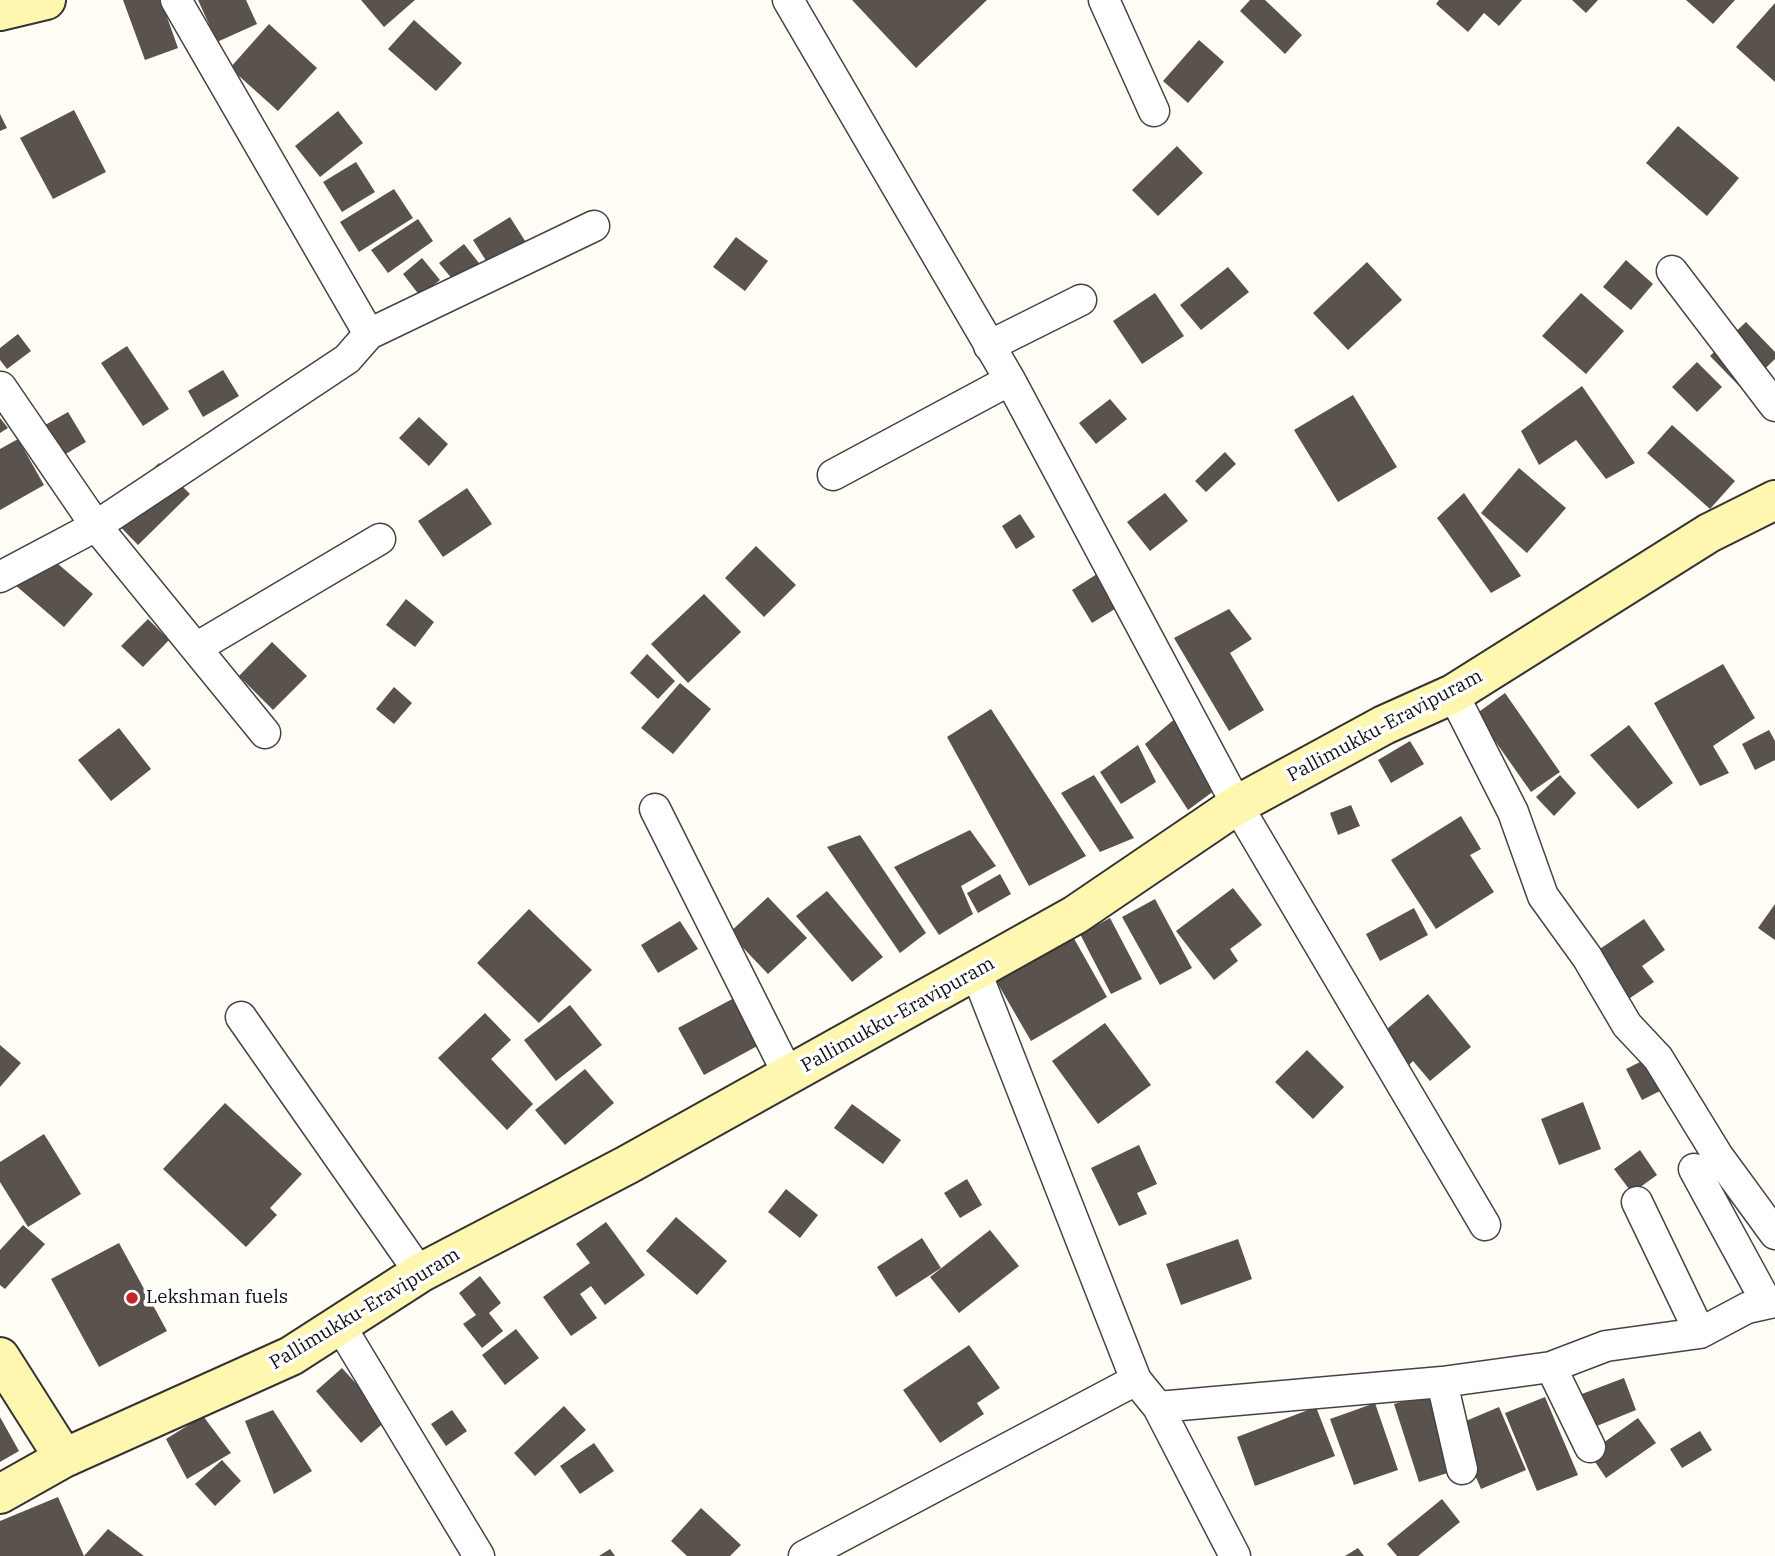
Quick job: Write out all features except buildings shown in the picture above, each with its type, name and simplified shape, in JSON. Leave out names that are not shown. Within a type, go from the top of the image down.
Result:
[{"type":"main road","points":[[0,11],[46,0]]},
{"type":"main road","name":"Pallimukku-Eravipuram","points":[[0,1494],[64,1458],[291,1356],[341,1327],[420,1273],[627,1165],[1075,915],[1237,805],[1384,725],[1453,694],[1709,533],[1775,500]]},
{"type":"main road","points":[[0,1357],[64,1458]]},
{"type":"street","points":[[176,0],[369,334]]},
{"type":"street","points":[[788,0],[1010,380],[1237,805],[1485,1225]]},
{"type":"street","points":[[1104,0],[1154,111]]},
{"type":"street","points":[[3,570],[96,526],[347,359],[369,334],[594,226]]},
{"type":"street","points":[[1672,271],[1775,406]]},
{"type":"street","points":[[989,346],[1081,300]]},
{"type":"street","points":[[833,475],[1010,380]]},
{"type":"street","points":[[1,387],[96,526],[265,733]]},
{"type":"street","points":[[196,648],[380,538]]},
{"type":"street","points":[[1453,694],[1513,812],[1543,895],[1587,957],[1627,1025],[1658,1058],[1717,1156],[1775,1234]]},
{"type":"street","points":[[655,809],[789,1076]]},
{"type":"street","points":[[976,972],[1136,1380],[1158,1407],[1235,1556]]},
{"type":"street","points":[[241,1017],[420,1273]]},
{"type":"street","points":[[1158,1407],[1442,1382],[1551,1367],[1606,1346],[1700,1333],[1747,1308],[1771,1303],[1694,1169]]},
{"type":"street","points":[[1637,1202],[1700,1333]]},
{"type":"street","points":[[341,1327],[479,1556]]},
{"type":"street","points":[[1551,1367],[1590,1447]]},
{"type":"street","points":[[804,1556],[1136,1380]]},
{"type":"street","points":[[1442,1382],[1462,1469]]},
{"type":"place","name":"Lekshman fuels","points":[[132,1298]]}]
